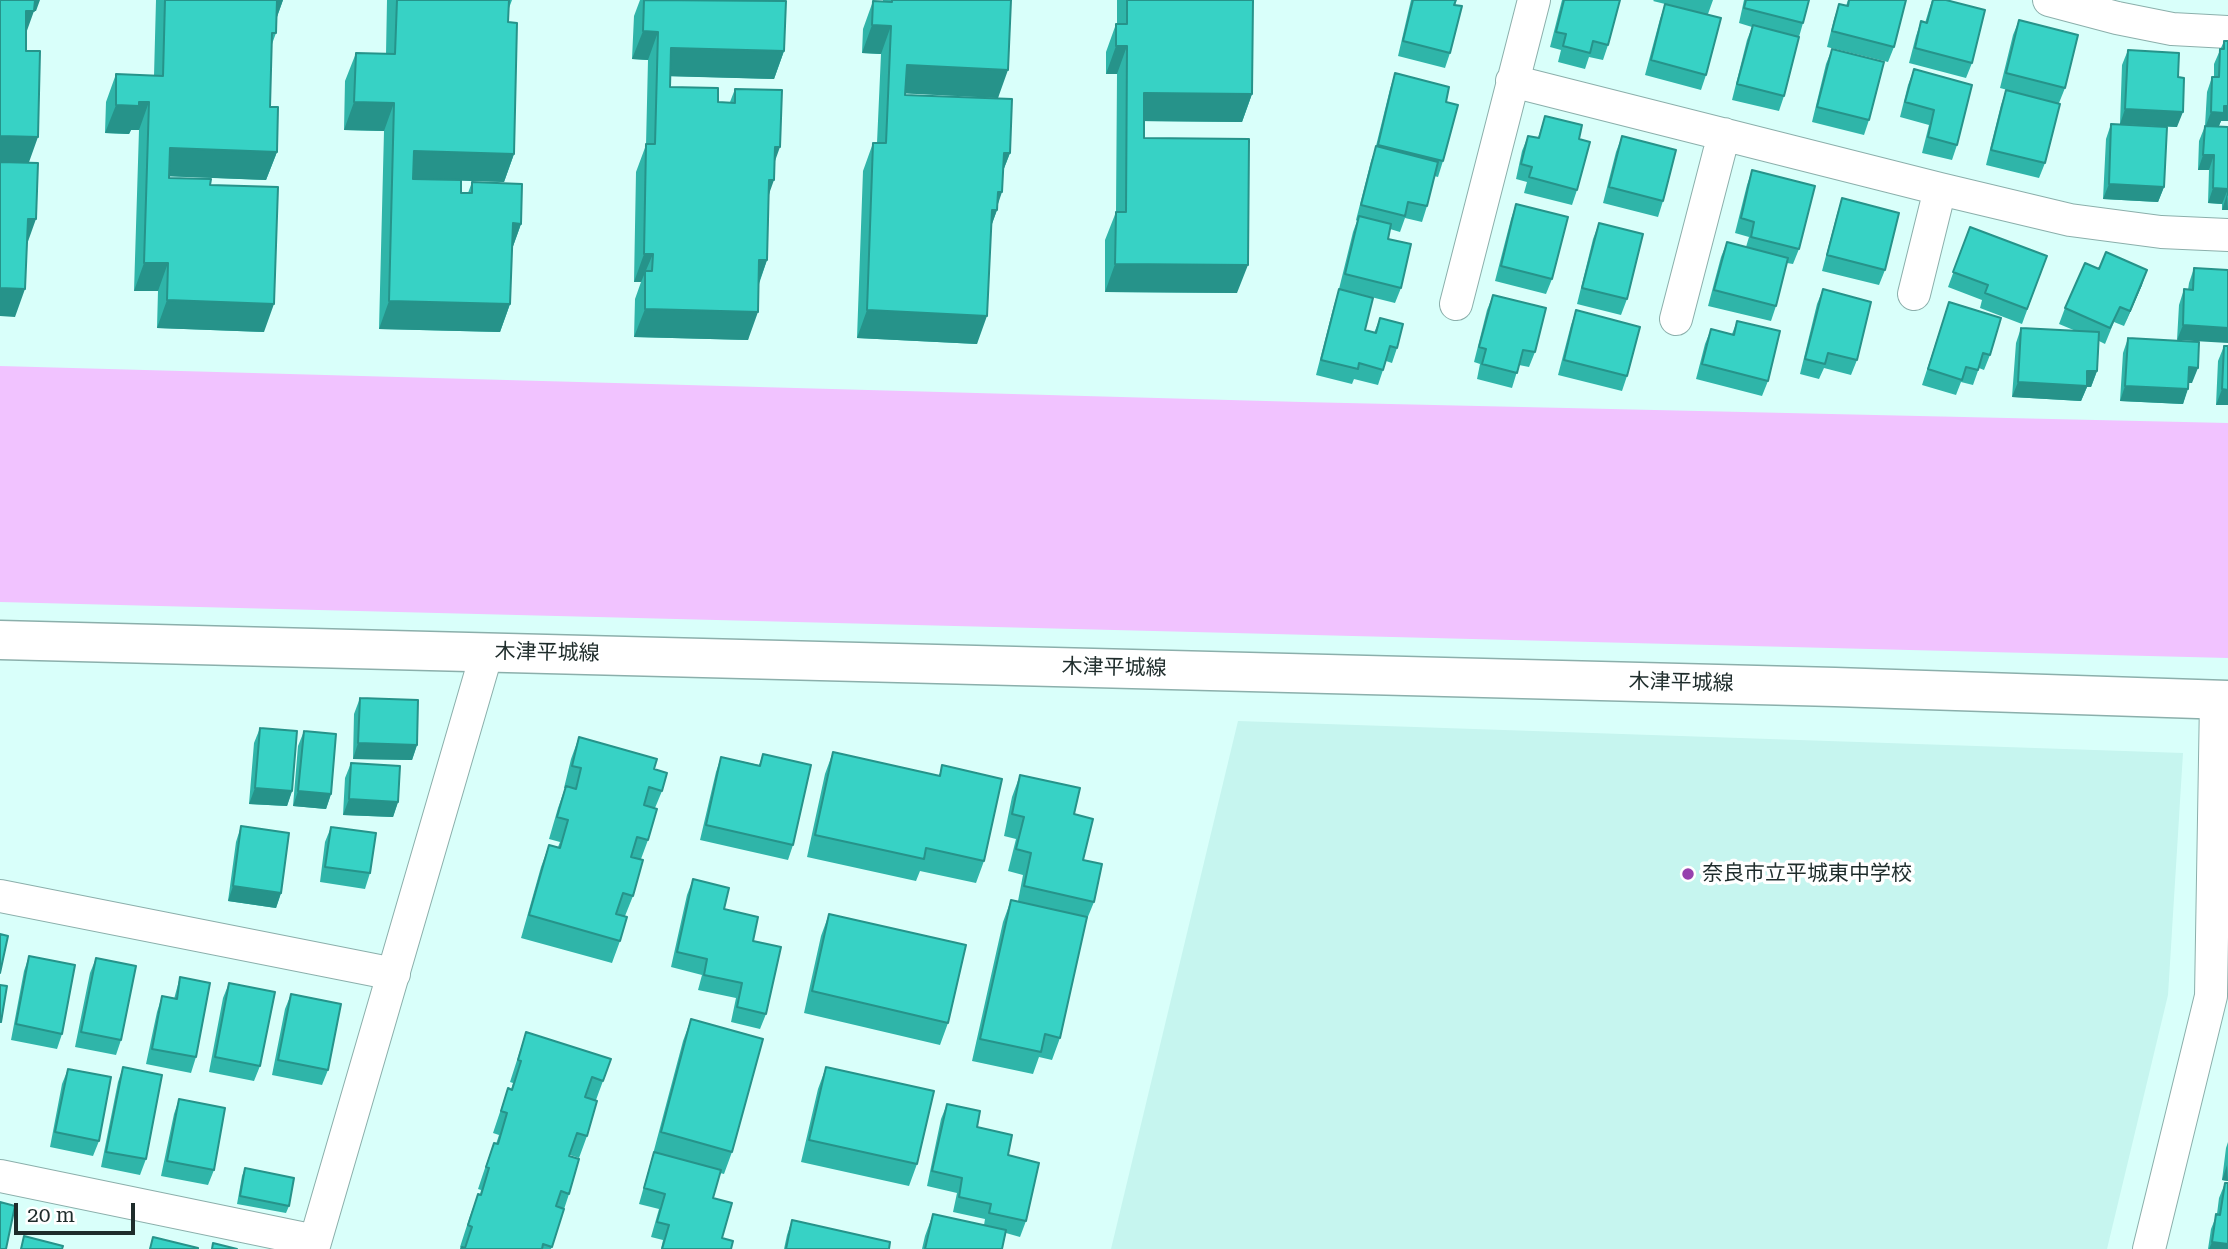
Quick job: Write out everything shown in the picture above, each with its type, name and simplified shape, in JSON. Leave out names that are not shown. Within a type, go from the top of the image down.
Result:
[{"type":"main road","name":"木津平城線","points":[[0,640],[1835,687],[2222,700]]},
{"type":"street","points":[[1456,304],[1534,0]]},
{"type":"street","points":[[2049,0],[2172,29],[2228,32]]},
{"type":"street","points":[[1512,81],[2070,220],[2161,232],[2228,235]]},
{"type":"street","points":[[1676,319],[1724,135]]},
{"type":"street","points":[[1914,294],[1940,189]]},
{"type":"street","points":[[0,1176],[314,1245],[487,652]]},
{"type":"street","points":[[2149,1249],[2219,996],[2222,700]]},
{"type":"street","points":[[0,896],[394,974]]},
{"type":"shaded area","points":[[0,366],[1302,402],[2228,423],[2228,658],[0,602]]},
{"type":"shaded area","name":"奈良市立平城東中学校","points":[[1238,721],[2183,753],[2168,995],[2107,1249],[1111,1249]]},
{"type":"building","points":[[0,0],[35,0],[34,11],[26,11],[26,51],[40,51],[38,137],[0,136]]},
{"type":"building","points":[[165,0],[277,0],[276,33],[272,33],[270,107],[278,107],[277,152],[170,148],[169,178],[211,179],[210,185],[278,187],[274,304],[167,300],[168,263],[144,263],[149,102],[139,102],[139,106],[116,105],[116,74],[163,76]]},
{"type":"building","points":[[397,0],[509,0],[508,22],[517,23],[514,154],[414,151],[413,179],[461,180],[461,193],[472,193],[472,182],[522,184],[521,224],[513,223],[510,304],[389,301],[394,103],[354,102],[356,53],[395,54]]},
{"type":"building","points":[[644,0],[786,1],[784,51],[671,48],[670,87],[718,88],[718,102],[735,103],[735,89],[782,90],[780,147],[775,147],[774,180],[769,180],[767,260],[759,260],[758,312],[645,309],[645,271],[652,271],[653,254],[644,254],[646,144],[655,144],[658,32],[643,31]]},
{"type":"building","points":[[1011,0],[1008,70],[907,65],[905,95],[1012,99],[1010,153],[1004,153],[1002,192],[998,192],[997,210],[992,210],[987,316],[867,310],[873,143],[886,143],[891,26],[872,25],[873,1]]},
{"type":"building","points":[[1127,0],[1253,0],[1252,94],[1144,93],[1144,138],[1249,139],[1248,265],[1115,264],[1116,212],[1126,212],[1127,46],[1116,46],[1116,24],[1127,24]]},
{"type":"building","points":[[1413,0],[1456,0],[1454,5],[1462,6],[1450,53],[1403,41]]},
{"type":"building","points":[[1564,0],[1620,0],[1608,45],[1593,41],[1590,53],[1563,46],[1566,34],[1556,32]]},
{"type":"building","points":[[1746,0],[1809,0],[1803,23],[1744,8]]},
{"type":"building","points":[[1849,0],[1906,0],[1894,47],[1832,31],[1839,4],[1848,6]]},
{"type":"building","points":[[1933,0],[1946,0],[1985,10],[1972,63],[1915,48],[1921,21],[1927,23]]},
{"type":"building","points":[[1665,4],[1721,18],[1706,75],[1651,60]]},
{"type":"building","points":[[2019,20],[2078,35],[2065,88],[2006,73]]},
{"type":"building","points":[[1753,25],[1799,37],[1784,96],[1737,84]]},
{"type":"building","points":[[2224,41],[2228,41],[2228,106],[2224,106],[2224,113],[2211,112],[2212,77],[2219,77],[2220,49],[2224,49]]},
{"type":"building","points":[[1832,49],[1884,62],[1869,120],[1817,107]]},
{"type":"building","points":[[2128,50],[2179,53],[2178,77],[2184,78],[2183,112],[2125,109]]},
{"type":"building","points":[[1914,69],[1972,85],[1957,145],[1928,137],[1934,110],[1905,102]]},
{"type":"building","points":[[1395,73],[1449,87],[1446,102],[1458,105],[1443,161],[1378,145]]},
{"type":"building","points":[[2006,90],[2060,104],[2045,163],[1991,150]]},
{"type":"building","points":[[1545,116],[1582,125],[1579,139],[1590,142],[1577,190],[1529,177],[1532,167],[1521,164],[1528,136],[1539,138]]},
{"type":"building","points":[[2111,124],[2167,127],[2164,187],[2109,184]]},
{"type":"building","points":[[2205,126],[2228,127],[2228,189],[2213,188],[2214,155],[2203,155]]},
{"type":"building","points":[[1622,136],[1676,150],[1663,201],[1609,187]]},
{"type":"building","points":[[1376,146],[1438,162],[1427,206],[1408,202],[1405,216],[1361,205]]},
{"type":"building","points":[[0,162],[38,163],[36,219],[28,219],[25,289],[0,288]]},
{"type":"building","points":[[1752,170],[1815,186],[1799,249],[1751,237],[1754,222],[1741,218]]},
{"type":"building","points":[[1842,198],[1899,213],[1885,270],[1827,255]]},
{"type":"building","points":[[1516,204],[1568,217],[1552,279],[1501,266]]},
{"type":"building","points":[[1359,216],[1391,224],[1388,239],[1411,244],[1401,288],[1345,274]]},
{"type":"building","points":[[1599,223],[1643,234],[1627,299],[1582,288]]},
{"type":"building","points":[[1970,227],[2047,256],[2027,309],[1985,293],[1988,285],[1953,272]]},
{"type":"building","points":[[1727,242],[1788,258],[1776,306],[1714,290]]},
{"type":"building","points":[[2106,252],[2147,270],[2130,311],[2120,307],[2110,328],[2065,308],[2085,263],[2099,269]]},
{"type":"building","points":[[2194,268],[2228,270],[2228,328],[2183,325],[2184,289],[2193,290]]},
{"type":"building","points":[[1339,289],[1373,298],[1365,330],[1376,333],[1380,318],[1403,324],[1397,348],[1390,346],[1383,370],[1359,363],[1358,369],[1321,360]]},
{"type":"building","points":[[1823,289],[1871,302],[1857,360],[1828,353],[1825,364],[1805,359]]},
{"type":"building","points":[[1493,295],[1546,308],[1535,352],[1523,350],[1517,373],[1482,364],[1486,349],[1479,347]]},
{"type":"building","points":[[1949,302],[2001,318],[1990,355],[1983,353],[1978,370],[1966,367],[1962,380],[1928,369]]},
{"type":"building","points":[[1576,310],[1640,327],[1627,376],[1564,360]]},
{"type":"building","points":[[1737,321],[1780,331],[1768,381],[1702,364],[1711,329],[1734,335]]},
{"type":"building","points":[[2021,328],[2099,332],[2097,371],[2087,371],[2087,386],[2018,382]]},
{"type":"building","points":[[2128,338],[2199,342],[2198,368],[2189,367],[2188,389],[2125,386]]},
{"type":"building","points":[[2224,346],[2228,346],[2228,390],[2222,389]]},
{"type":"building","points":[[360,698],[418,700],[417,745],[358,743]]},
{"type":"building","points":[[260,728],[297,731],[292,791],[255,788]]},
{"type":"building","points":[[304,731],[336,734],[331,794],[298,791]]},
{"type":"building","points":[[579,737],[657,759],[654,769],[667,773],[662,791],[649,787],[644,805],[657,809],[648,840],[637,837],[631,857],[643,860],[633,896],[623,893],[616,914],[627,917],[620,941],[529,915],[549,845],[560,848],[568,820],[557,817],[566,786],[576,789],[581,768],[572,766]]},
{"type":"building","points":[[833,752],[940,776],[942,765],[1002,779],[984,861],[926,848],[924,859],[815,835]]},
{"type":"building","points":[[763,754],[811,765],[793,845],[706,825],[721,757],[760,766]]},
{"type":"building","points":[[351,763],[400,766],[398,802],[349,799]]},
{"type":"building","points":[[1020,775],[1080,788],[1074,814],[1093,819],[1083,860],[1102,864],[1094,902],[1024,886],[1031,853],[1016,849],[1024,817],[1012,814]]},
{"type":"building","points":[[241,826],[289,833],[281,893],[233,886]]},
{"type":"building","points":[[331,827],[376,833],[370,873],[325,867]]},
{"type":"building","points":[[693,879],[729,888],[724,909],[758,917],[753,941],[781,947],[766,1014],[737,1007],[742,983],[704,975],[707,959],[677,952]]},
{"type":"building","points":[[1011,900],[1087,917],[1060,1038],[1045,1034],[1041,1052],[980,1039]]},
{"type":"building","points":[[829,914],[966,945],[948,1023],[812,991]]},
{"type":"building","points":[[0,934],[8,936],[0,973]]},
{"type":"building","points":[[29,956],[75,965],[62,1034],[16,1024]]},
{"type":"building","points":[[96,958],[136,966],[121,1040],[81,1032]]},
{"type":"building","points":[[180,977],[210,983],[196,1057],[152,1049],[162,996],[177,999]]},
{"type":"building","points":[[229,983],[275,992],[260,1066],[215,1057]]},
{"type":"building","points":[[0,985],[7,986],[1,1022],[0,1022]]},
{"type":"building","points":[[291,994],[341,1004],[328,1070],[278,1060]]},
{"type":"building","points":[[691,1019],[763,1039],[732,1152],[661,1132]]},
{"type":"building","points":[[526,1032],[611,1059],[603,1081],[592,1077],[585,1097],[597,1101],[587,1136],[577,1133],[569,1156],[579,1159],[569,1194],[561,1191],[556,1206],[564,1209],[552,1247],[543,1244],[542,1249],[461,1249],[465,1248],[472,1227],[468,1225],[478,1194],[481,1195],[494,1143],[498,1144],[507,1113],[501,1111],[508,1088],[512,1090]]},
{"type":"building","points":[[123,1067],[162,1075],[146,1159],[106,1152]]},
{"type":"building","points":[[826,1067],[934,1091],[917,1164],[809,1140]]},
{"type":"building","points":[[68,1069],[111,1077],[99,1141],[55,1132]]},
{"type":"building","points":[[179,1099],[225,1108],[214,1170],[167,1161]]},
{"type":"building","points":[[947,1104],[980,1111],[977,1127],[1012,1135],[1008,1155],[1039,1163],[1026,1221],[989,1213],[991,1204],[959,1197],[962,1178],[932,1171]]},
{"type":"building","points":[[654,1152],[721,1170],[713,1198],[732,1203],[722,1238],[733,1241],[731,1249],[662,1249],[669,1225],[657,1222],[665,1194],[644,1188]]},
{"type":"building","points":[[245,1168],[294,1178],[289,1206],[240,1196]]},
{"type":"building","points":[[2225,1183],[2228,1183],[2228,1244],[2212,1242],[2216,1214],[2220,1215]]},
{"type":"building","points":[[0,1202],[15,1206],[6,1249],[0,1249]]},
{"type":"building","points":[[933,1214],[1006,1230],[1002,1249],[925,1249]]},
{"type":"building","points":[[792,1220],[890,1242],[889,1249],[786,1249]]},
{"type":"building","points":[[24,1236],[63,1246],[62,1249],[21,1249]]},
{"type":"building","points":[[153,1237],[198,1248],[198,1249],[150,1249]]},
{"type":"building","points":[[213,1243],[237,1249],[212,1249]]},
{"type":"place","name":"奈良市立平城東中学校","points":[[1688,874]]}]
